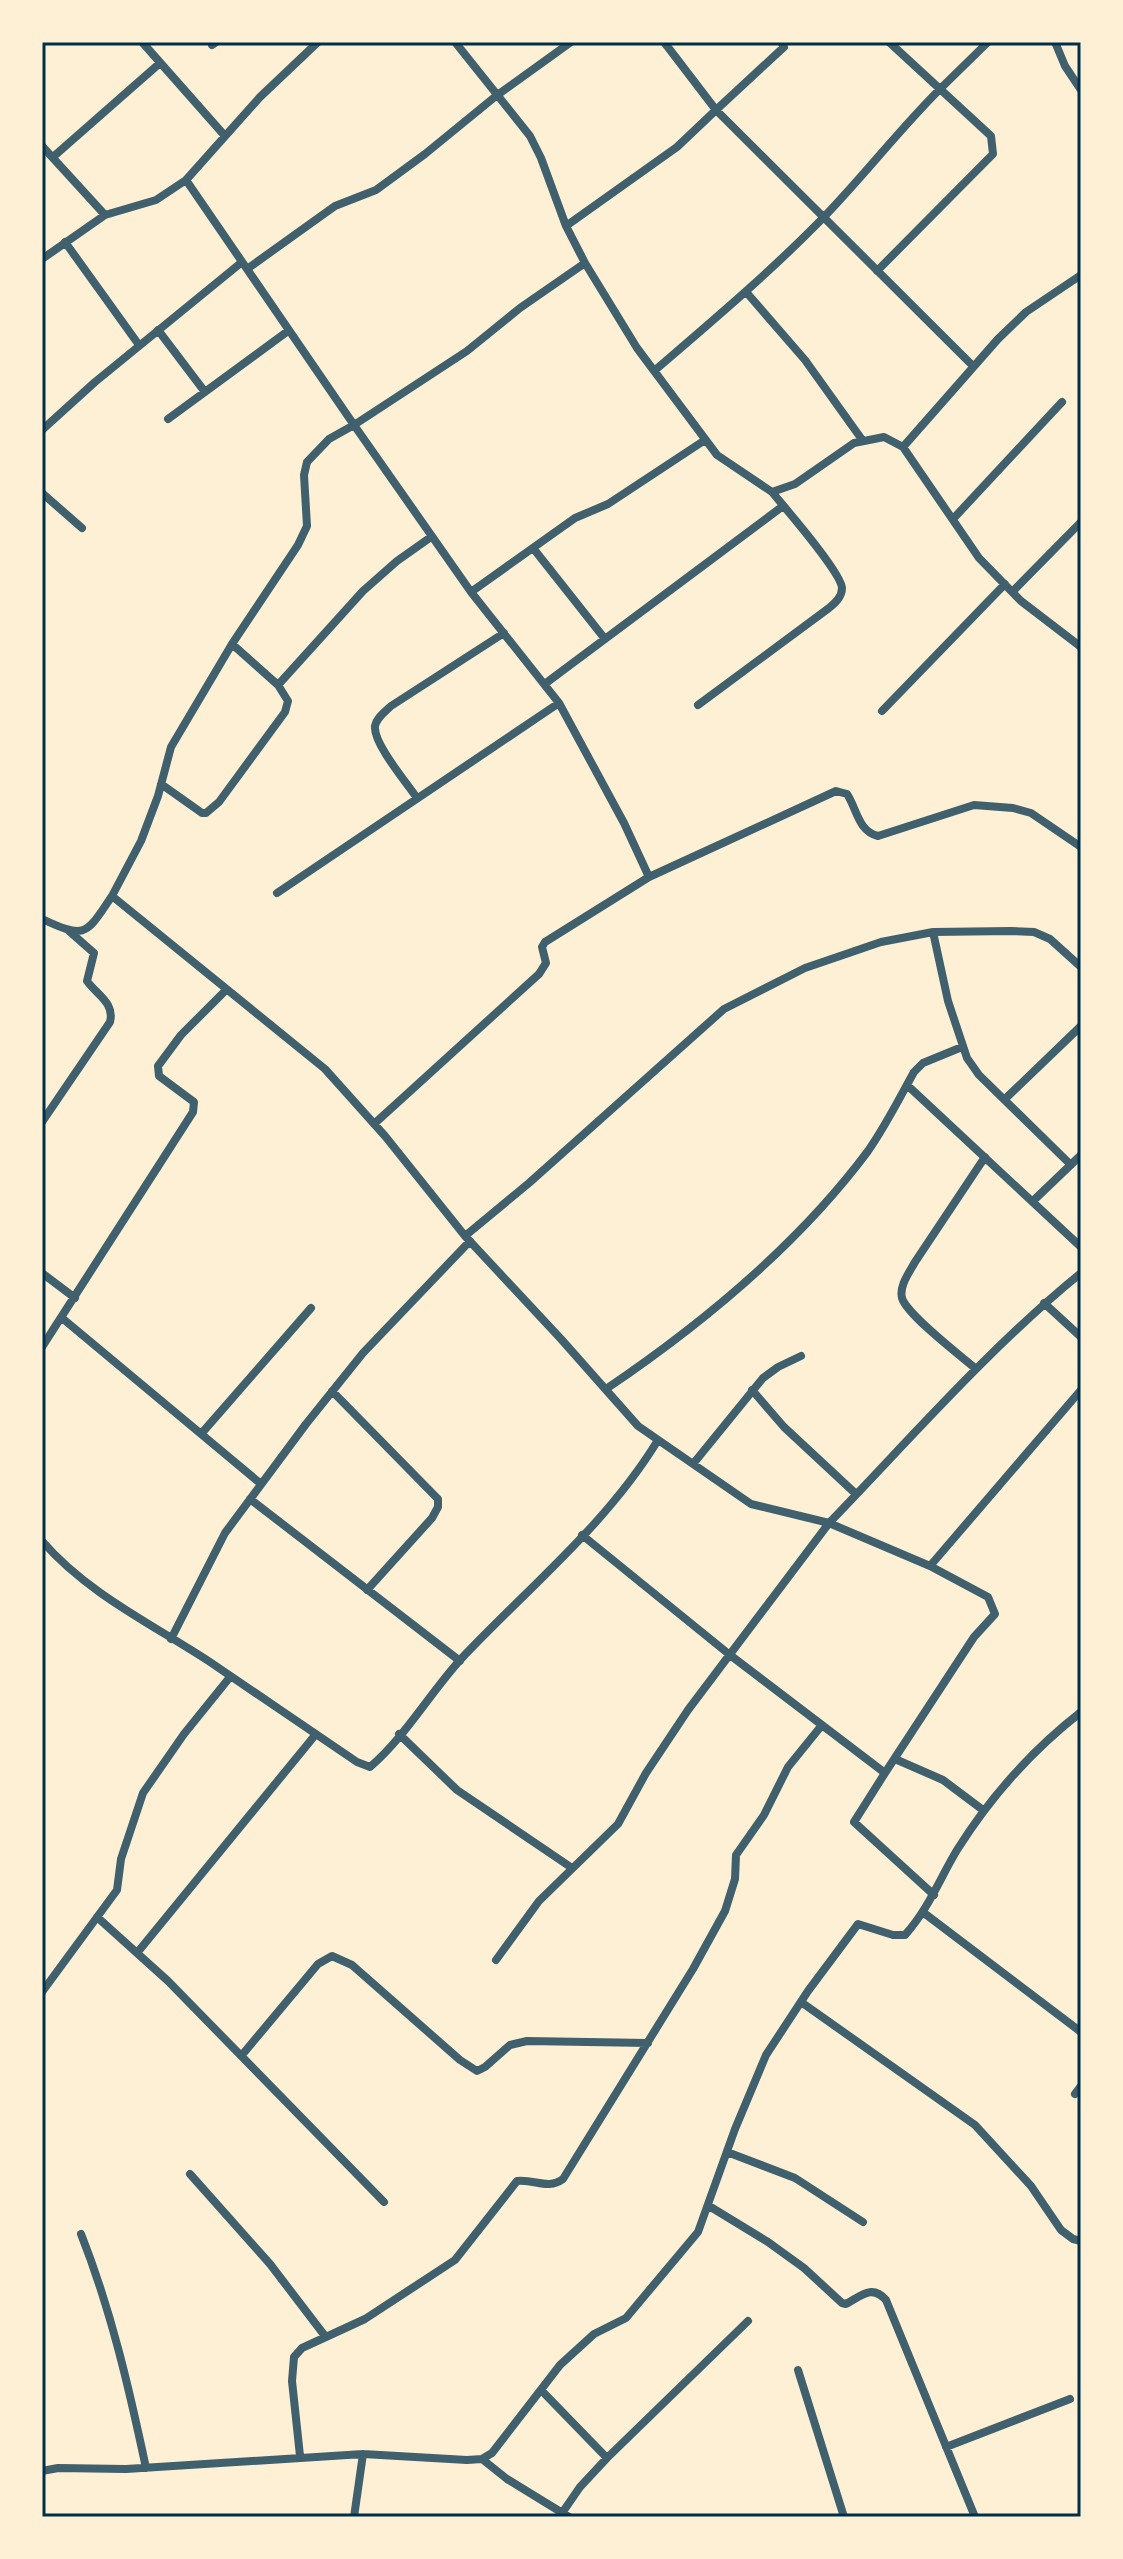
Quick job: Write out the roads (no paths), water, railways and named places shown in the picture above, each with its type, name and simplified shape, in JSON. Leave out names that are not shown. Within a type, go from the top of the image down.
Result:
[{"type":"street","points":[[142,42],[225,136]]},
{"type":"street","points":[[42,259],[105,215],[156,200],[186,180],[260,97],[318,42]]},
{"type":"street","points":[[455,42],[530,136],[566,226],[585,263],[606,301],[654,371],[717,455],[772,492],[839,579],[842,592],[829,608],[698,705]]},
{"type":"street","points":[[42,430],[139,345],[244,266],[335,206],[376,190],[571,42]]},
{"type":"street","points":[[664,42],[716,110],[973,366]]},
{"type":"street","points":[[877,271],[993,154],[991,136],[889,42]]},
{"type":"street","points":[[654,371],[747,293],[823,218],[908,120],[988,42]]},
{"type":"street","points":[[1055,42],[1065,66],[1081,90]]},
{"type":"street","points":[[566,226],[677,147],[785,44]]},
{"type":"street","points":[[53,157],[160,63]]},
{"type":"street","points":[[42,146],[105,215]]},
{"type":"street","points":[[186,180],[431,537],[471,592],[546,683],[624,823],[649,877]]},
{"type":"street","points":[[65,242],[139,345]]},
{"type":"street","points":[[69,931],[83,932],[91,927],[112,896],[141,841],[171,747],[232,644],[298,545],[307,526],[304,475],[307,462],[329,439],[467,351],[520,308],[585,263]]},
{"type":"street","points":[[903,447],[973,366],[1026,312],[1081,275]]},
{"type":"street","points":[[747,293],[805,360],[863,441]]},
{"type":"street","points":[[158,330],[205,392]]},
{"type":"street","points":[[168,419],[288,331]]},
{"type":"street","points":[[953,519],[1062,402]]},
{"type":"street","points":[[772,492],[795,484],[854,443],[884,437],[903,447],[979,558],[1012,592],[1081,647]]},
{"type":"street","points":[[471,592],[575,518],[608,504],[705,440]]},
{"type":"street","points":[[42,493],[82,528]]},
{"type":"street","points":[[546,683],[783,506]]},
{"type":"street","points":[[1012,592],[1081,522]]},
{"type":"street","points":[[278,685],[363,591],[431,537]]},
{"type":"street","points":[[533,548],[605,639]]},
{"type":"street","points":[[882,711],[1005,584]]},
{"type":"street","points":[[417,798],[380,743],[375,730],[376,721],[391,706],[504,633]]},
{"type":"street","points":[[161,784],[202,813],[211,810],[285,712],[288,701],[278,685],[232,644]]},
{"type":"street","points":[[277,893],[559,703]]},
{"type":"street","points":[[374,1124],[539,974],[546,963],[542,947],[545,942],[649,877],[836,791],[847,794],[863,828],[872,835],[878,836],[974,805],[1013,808],[1031,813],[1081,847]]},
{"type":"street","points":[[112,896],[325,1069],[468,1238],[638,1426],[751,1504],[829,1523],[930,1566],[988,1597],[995,1614],[974,1637],[854,1822],[934,1895]]},
{"type":"street","points":[[42,930],[46,920],[69,931],[94,953],[87,981],[108,1004],[112,1015],[42,1122]]},
{"type":"street","points":[[933,932],[962,1047],[979,1075],[1071,1165]]},
{"type":"street","points":[[171,1639],[225,1533],[363,1353],[468,1238],[724,1009],[805,968],[881,942],[933,932],[1034,932],[1050,939],[1081,967]]},
{"type":"street","points":[[42,1347],[193,1112],[194,1102],[159,1076],[158,1066],[181,1035],[226,990]]},
{"type":"street","points":[[1005,1099],[1081,1026]]},
{"type":"street","points":[[606,1389],[671,1345],[819,1210],[869,1150],[923,1063],[962,1047]]},
{"type":"street","points":[[907,1085],[1081,1247]]},
{"type":"street","points":[[1033,1201],[1081,1155]]},
{"type":"street","points":[[976,1369],[923,1323],[901,1295],[915,1262],[985,1157]]},
{"type":"street","points":[[42,1273],[75,1298]]},
{"type":"street","points":[[496,1960],[539,1901],[618,1824],[646,1773],[688,1710],[829,1523],[921,1423],[1044,1303],[1081,1273]]},
{"type":"street","points":[[1044,1303],[1081,1337]]},
{"type":"street","points":[[201,1434],[311,1308]]},
{"type":"street","points":[[62,1318],[261,1484]]},
{"type":"street","points":[[693,1464],[752,1390],[778,1367],[801,1356]]},
{"type":"street","points":[[752,1390],[784,1427],[856,1494]]},
{"type":"street","points":[[930,1566],[1081,1390]]},
{"type":"street","points":[[332,1391],[438,1499],[438,1507],[432,1518],[367,1590]]},
{"type":"street","points":[[42,1541],[62,1564],[126,1611],[357,1762],[370,1767],[460,1661],[582,1535],[640,1469],[658,1440]]},
{"type":"street","points":[[250,1499],[460,1661]]},
{"type":"street","points":[[582,1535],[730,1655],[885,1773]]},
{"type":"street","points":[[42,1992],[117,1890],[121,1859],[143,1793],[184,1734],[230,1677]]},
{"type":"street","points":[[42,2471],[58,2468],[146,2468],[363,2454],[467,2460],[482,2459],[492,2453],[560,2365],[594,2334],[626,2318],[698,2232],[766,2055],[858,1924],[893,1935],[905,1935],[924,1913],[956,1853],[993,1796],[1046,1739],[1081,1712]]},
{"type":"street","points":[[300,2456],[291,2369],[294,2357],[302,2348],[365,2319],[455,2260],[517,2181],[529,2180],[546,2186],[555,2185],[563,2179],[725,1911],[735,1879],[736,1855],[764,1815],[788,1767],[822,1725]]},
{"type":"street","points":[[137,1953],[316,1734]]},
{"type":"street","points":[[399,1734],[457,1790],[572,1868]]},
{"type":"street","points":[[895,1759],[943,1780],[983,1810]]},
{"type":"street","points":[[924,1913],[1081,2032]]},
{"type":"street","points":[[97,1917],[242,2055],[384,2202]]},
{"type":"street","points":[[242,2055],[318,1964],[332,1956],[352,1965],[460,2060],[477,2071],[510,2045],[527,2041],[648,2043]]},
{"type":"street","points":[[801,2002],[975,2125],[1031,2186],[1061,2230],[1081,2241]]},
{"type":"street","points":[[727,2152],[795,2178],[863,2222]]},
{"type":"street","points":[[190,2174],[270,2264],[325,2336]]},
{"type":"street","points":[[709,2206],[804,2268],[842,2303],[846,2304],[869,2291],[881,2294],[890,2307],[975,2517]]},
{"type":"street","points":[[81,2234],[101,2286],[126,2377],[146,2468]]},
{"type":"street","points":[[482,2459],[507,2479],[564,2515],[580,2487],[607,2458],[748,2321]]},
{"type":"street","points":[[798,2370],[844,2517]]},
{"type":"street","points":[[541,2390],[607,2458]]},
{"type":"street","points":[[946,2447],[1070,2399]]},
{"type":"street","points":[[354,2517],[363,2454]]}]
